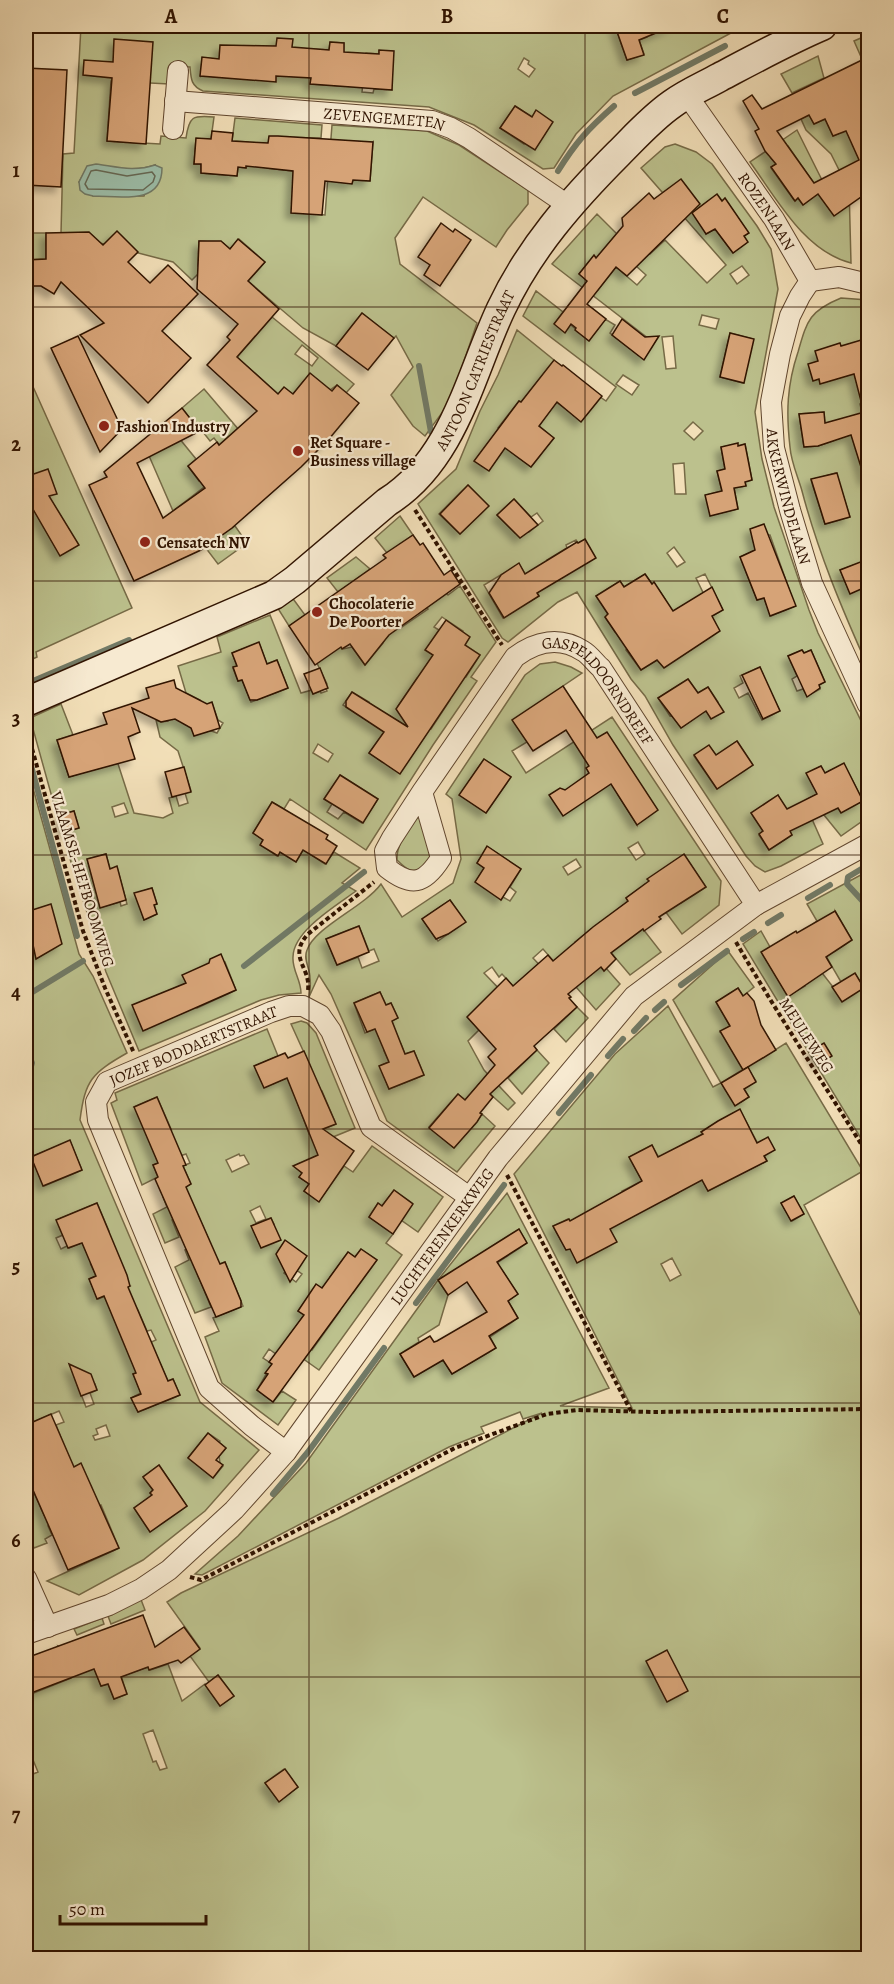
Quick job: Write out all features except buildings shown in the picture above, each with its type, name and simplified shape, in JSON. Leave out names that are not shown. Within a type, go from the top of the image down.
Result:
[{"type":"main road","name":"ANTOON CATRIESTRAAT","points":[[26,702],[274,595],[387,502],[403,492],[424,469],[451,427],[512,288],[544,237],[569,206],[656,116],[687,95],[782,43],[822,26]]},
{"type":"street","points":[[173,129],[178,71]]},
{"type":"street","name":"ROZENLAAN","points":[[687,95],[774,219],[810,281]]},
{"type":"street","name":"ZEVENGEMETEN","points":[[176,101],[432,121],[452,128],[469,138],[569,206]]},
{"type":"street","points":[[810,281],[839,277],[868,284]]},
{"type":"street","name":"AKKERWINDELAAN","points":[[810,281],[790,316],[780,354],[771,402],[774,448],[812,583],[868,705]]},
{"type":"street","name":"GASPELDOORNDREEF","points":[[387,868],[385,851],[392,838],[515,657],[544,642],[562,642],[584,651],[601,668],[756,905]]},
{"type":"street","points":[[387,868],[401,879],[418,880],[432,873],[441,858],[422,792]]},
{"type":"street","name":"LUCHTERENKERKWEG","points":[[26,1634],[109,1605],[141,1589],[169,1570],[234,1510],[286,1452],[498,1158],[634,996],[756,905],[868,844]]},
{"type":"street","name":"JOZEF BODDAERTSTRAAT","points":[[286,1452],[209,1388],[98,1120],[96,1102],[107,1082],[271,1012],[289,1006],[303,1006],[320,1015],[331,1031],[371,1126],[470,1197]]},
{"type":"street","points":[[26,1578],[48,1627]]},
{"type":"path","points":[[403,492],[501,644],[515,657]]},
{"type":"path","name":"VLAAMSE-HEFBOOMWEG","points":[[26,727],[83,931],[140,1067]]},
{"type":"path","points":[[303,1006],[309,984],[298,954],[300,943],[308,934],[375,881],[387,868]]},
{"type":"path","name":"MEULEWEG","points":[[727,927],[765,993],[797,1039],[868,1155]]},
{"type":"path","points":[[498,1158],[631,1412]]},
{"type":"path","points":[[169,1570],[201,1580],[455,1448],[547,1414],[577,1410],[631,1412],[868,1409]]},
{"type":"shaded area","points":[[81,26],[615,26],[627,60],[644,54],[639,40],[647,37],[643,26],[744,26],[613,96],[576,134],[554,168],[543,169],[474,125],[429,107],[203,91],[192,82],[190,67],[171,66],[169,84],[111,81],[107,141],[160,144],[161,136],[186,138],[193,118],[214,117],[211,139],[196,139],[194,164],[201,164],[201,173],[237,176],[238,167],[246,168],[248,142],[232,141],[235,118],[322,125],[321,138],[269,137],[267,168],[293,171],[313,214],[325,215],[332,125],[427,131],[459,145],[528,190],[528,204],[496,247],[423,197],[395,238],[400,264],[477,323],[450,402],[425,436],[413,426],[391,395],[413,367],[396,336],[394,338],[362,313],[336,346],[303,328],[248,281],[265,262],[239,239],[230,249],[223,243],[199,241],[198,266],[202,270],[192,280],[173,262],[61,233],[63,154],[74,153]],"holes":[[[330,42],[344,43],[342,86],[311,84],[313,49],[329,50]],[[379,50],[392,90],[374,89],[373,93],[362,92],[366,53],[379,54]],[[202,58],[219,59],[201,76]],[[524,58],[535,69],[529,77],[518,69]],[[515,106],[532,117],[536,110],[524,144],[500,128]],[[373,142],[370,181],[353,180],[352,183],[340,182]],[[155,165],[144,196],[93,196],[79,182],[88,166],[138,169]]]},
{"type":"shaded area","points":[[868,35],[868,57],[862,59],[854,41]]},
{"type":"shaded area","points":[[818,56],[824,78],[792,93],[781,74]]},
{"type":"shaded area","points":[[841,113],[860,160],[868,156],[868,177],[849,186],[851,263],[834,257],[806,236],[781,207],[750,162],[797,130],[829,194],[847,186],[831,154],[806,130],[801,119],[809,115],[814,124],[825,119],[833,136],[844,131]],"holes":[[[788,146],[820,192],[803,205],[798,198],[794,200],[771,168],[776,164],[771,158]]]},
{"type":"shaded area","points":[[675,144],[696,152],[712,164],[771,249],[778,289],[755,412],[762,459],[774,507],[809,610],[864,727],[861,750],[868,771],[868,817],[841,836],[824,815],[815,795],[804,801],[823,844],[765,872],[755,866],[746,856],[577,592],[558,602],[508,642],[502,638],[418,504],[456,469],[517,330],[554,360],[543,392],[575,416],[600,397],[606,401],[616,387],[523,316],[536,291],[563,312],[561,316],[589,341],[605,319],[615,325],[610,333],[638,355],[649,339],[552,264],[597,214],[628,245],[635,238],[650,254],[665,240],[707,283],[726,265],[641,168],[665,147]],"holes":[[[717,195],[722,201],[725,199],[748,233],[744,236],[747,242],[733,253],[715,229],[706,234],[700,207]],[[594,256],[596,258],[626,257],[646,275],[637,285],[616,267],[598,290],[579,274]],[[742,266],[749,275],[737,284],[730,274]],[[702,315],[719,319],[716,329],[699,325]],[[730,333],[753,339],[743,383],[720,377]],[[673,336],[676,368],[666,369],[662,337]],[[623,375],[639,385],[632,395],[616,384]],[[519,401],[543,420],[539,426],[554,438],[548,445],[546,443],[531,467],[511,452],[503,432],[498,428]],[[693,422],[703,431],[694,440],[684,431]],[[745,444],[752,480],[745,482],[746,486],[734,488],[738,509],[711,515],[706,495],[722,491],[717,471],[725,469],[721,447]],[[684,463],[686,494],[675,494],[673,464]],[[468,485],[488,506],[460,534],[439,514]],[[514,499],[531,517],[537,513],[543,521],[529,532],[515,533],[497,515]],[[770,535],[795,606],[771,616],[764,598],[757,600],[740,557],[759,549]],[[576,540],[578,543],[559,580],[547,560]],[[674,547],[685,562],[677,567],[667,553]],[[519,564],[539,596],[529,602],[526,598],[516,610],[503,618],[484,585]],[[645,574],[665,599],[615,632],[605,617],[608,614],[596,596],[620,581],[624,587]],[[705,574],[723,610],[714,615],[696,578]],[[664,625],[660,662],[657,660],[641,670],[626,650]],[[802,650],[804,653],[811,650],[825,682],[819,685],[820,689],[807,696],[803,689],[797,691],[792,679],[797,676],[788,656]],[[760,667],[768,704],[775,701],[780,711],[762,720],[748,693],[739,698],[734,688],[743,683],[740,676]],[[688,679],[698,693],[708,687],[718,702],[681,728],[658,698]],[[737,741],[753,765],[717,789],[694,756],[709,746],[716,755]],[[844,764],[863,801],[841,812],[832,790],[807,773],[821,766],[825,773]],[[778,795],[783,821],[792,835],[769,850],[759,835],[763,831],[751,813]]]},
{"type":"shaded area","points":[[26,233],[46,233],[46,259],[26,260]]},
{"type":"shaded area","points":[[841,298],[868,300],[868,370],[862,349],[864,379],[868,377],[868,401],[860,404],[862,418],[857,445],[859,459],[868,457],[868,464],[861,466],[863,479],[868,478],[868,560],[840,570],[850,593],[868,586],[868,667],[815,536],[790,447],[788,399],[794,364],[811,318],[830,303]],"holes":[[[824,412],[825,425],[835,440],[818,446],[804,447],[799,414]],[[836,473],[850,517],[825,524],[811,480]]]},
{"type":"shaded area","points":[[272,317],[354,384],[346,393],[337,385],[330,390],[304,381],[293,394],[278,394],[237,357]],"holes":[[[302,345],[318,358],[312,366],[295,354]]]},
{"type":"shaded area","points":[[26,371],[132,608],[36,652],[37,657],[26,662]]},
{"type":"shaded area","points":[[204,389],[239,430],[220,446],[214,438],[210,441],[203,432],[201,433],[182,408]]},
{"type":"shaded area","points":[[166,422],[196,459],[188,466],[199,481],[208,475],[212,481],[173,511],[143,442]]},
{"type":"shaded area","points":[[400,516],[413,535],[387,553],[375,538]]},
{"type":"shaded area","points":[[235,526],[247,543],[218,564],[205,547]]},
{"type":"shaded area","points":[[356,557],[370,569],[338,592],[327,578]]},
{"type":"shaded area","points":[[437,580],[448,595],[460,586],[496,642],[471,677],[477,681],[366,850],[290,799],[284,809],[272,802],[253,833],[263,840],[261,845],[277,856],[280,852],[296,862],[307,843],[310,854],[325,864],[334,852],[360,868],[342,883],[356,891],[308,928],[295,947],[293,962],[301,993],[279,995],[261,1000],[139,1051],[106,972],[63,837],[30,718],[61,704],[73,735],[57,740],[69,777],[103,766],[92,729],[106,727],[134,813],[163,818],[173,813],[169,798],[176,796],[179,806],[188,803],[185,793],[191,791],[178,751],[160,737],[156,720],[168,721],[171,716],[217,733],[223,723],[218,720],[212,703],[201,705],[200,700],[186,693],[178,666],[221,652],[217,637],[270,615],[301,693],[312,690],[313,694],[320,691],[321,693],[327,691],[325,685],[327,684],[314,657],[341,647],[343,649],[352,647],[365,665],[383,643],[381,603],[399,629],[428,609],[418,594]],"holes":[[[442,617],[463,631],[458,640],[480,655],[466,677],[426,650],[439,630],[434,627]],[[259,643],[267,664],[277,660],[288,688],[251,702],[242,680],[238,681],[233,668],[237,666],[232,653]],[[417,678],[450,700],[431,729],[398,706]],[[352,692],[369,702],[360,716],[343,705]],[[387,728],[382,762],[369,753]],[[318,744],[333,754],[328,762],[313,753]],[[340,775],[378,799],[362,823],[344,812],[338,819],[327,812],[332,804],[324,799]],[[124,803],[128,813],[115,817],[112,807]],[[74,811],[79,828],[65,832],[60,815]],[[106,854],[110,869],[117,867],[127,904],[121,906],[120,902],[101,907],[87,859]],[[152,888],[157,904],[154,905],[157,914],[144,920],[141,910],[143,891]],[[225,962],[236,990],[197,1008],[183,975]]]},
{"type":"shaded area","points":[[291,596],[305,615],[289,626],[277,607]]},
{"type":"shaded area","points":[[555,662],[582,673],[563,686],[527,742],[512,751],[526,773],[612,717],[721,881],[719,905],[682,934],[645,884],[626,898],[628,901],[628,940],[643,929],[661,952],[630,975],[591,929],[575,942],[604,970],[606,968],[620,984],[596,1010],[543,949],[533,958],[546,972],[513,986],[502,974],[499,977],[492,967],[484,973],[528,1019],[479,1030],[468,1041],[484,1070],[515,1103],[508,1110],[479,1084],[465,1100],[458,1094],[429,1127],[454,1148],[482,1114],[495,1126],[457,1172],[387,1121],[331,994],[319,975],[309,997],[310,974],[306,954],[320,933],[363,901],[381,884],[402,917],[453,883],[461,859],[452,799],[446,794],[525,675],[540,664]],"holes":[[[484,759],[511,777],[486,813],[460,795]],[[638,781],[637,825],[618,795]],[[638,842],[645,854],[636,860],[628,848]],[[488,847],[521,869],[510,887],[516,892],[510,901],[503,897],[501,900],[484,868],[477,863]],[[684,855],[706,887],[681,903],[660,871]],[[576,859],[581,867],[568,875],[563,867]],[[450,900],[465,922],[438,941],[422,919]],[[359,926],[369,951],[374,949],[379,961],[362,968],[358,957],[337,965],[326,939]],[[380,992],[386,1005],[391,1003],[398,1018],[365,1033],[354,1003]],[[401,1044],[405,1054],[414,1051],[424,1075],[389,1089],[380,1066],[389,1062],[384,1051]]]},
{"type":"shaded area","points":[[33,788],[79,954],[93,976],[127,1053],[106,1066],[92,1079],[85,1095],[80,1120],[200,1402],[259,1450],[205,1511],[143,1560],[79,1595],[47,1581],[119,1548],[101,1505],[48,1526],[52,1535],[45,1539],[47,1543],[34,1548],[26,1528],[26,1459],[63,1443],[56,1425],[64,1422],[59,1411],[26,1425],[26,1385],[31,1383],[26,1371],[26,790]],"holes":[[[70,1141],[82,1170],[44,1186],[31,1157]],[[97,1203],[109,1231],[69,1248],[67,1246],[61,1249],[56,1238],[63,1235],[57,1220]],[[91,1265],[130,1286],[98,1299],[89,1279],[96,1276]],[[137,1308],[147,1331],[151,1330],[156,1340],[145,1345]],[[160,1363],[168,1381],[173,1379],[180,1395],[138,1412],[131,1398],[141,1393],[133,1374]],[[95,1384],[97,1390],[90,1393],[94,1404],[86,1407],[79,1389]],[[106,1425],[110,1436],[95,1440],[93,1436],[98,1434],[96,1429]],[[208,1433],[226,1448],[219,1456],[223,1466],[213,1478],[188,1458]],[[81,1464],[93,1493],[44,1515],[31,1486]],[[159,1465],[187,1506],[150,1532],[134,1508],[152,1495],[150,1493],[153,1490],[143,1477]]]},
{"type":"shaded area","points":[[421,812],[432,848],[428,868],[411,870],[397,860],[397,853],[405,835]]},
{"type":"shaded area","points":[[868,871],[868,1150],[743,944],[761,931],[770,947],[788,996],[805,986],[801,980],[819,969],[833,987],[864,988],[855,974],[841,982],[809,927],[817,921],[807,904]],"holes":[[[835,911],[852,940],[835,951]]]},
{"type":"shaded area","points":[[728,951],[754,987],[743,996],[738,988],[716,1002],[730,1026],[720,1032],[759,1060],[786,1043],[863,1171],[804,1205],[868,1330],[868,1958],[31,1958],[26,1944],[26,1773],[28,1776],[38,1772],[31,1755],[26,1757],[26,1696],[71,1678],[58,1646],[92,1662],[101,1686],[108,1684],[114,1699],[127,1694],[121,1676],[148,1667],[150,1670],[168,1664],[182,1701],[205,1684],[220,1706],[234,1696],[218,1675],[209,1682],[190,1656],[200,1648],[167,1602],[181,1593],[339,1518],[542,1413],[523,1419],[520,1412],[481,1427],[484,1433],[449,1447],[202,1575],[195,1574],[238,1536],[306,1463],[438,1280],[507,1193],[609,1388],[560,1406],[632,1408],[514,1174],[615,1054],[668,1006],[713,1087],[721,1083],[673,1000]],"holes":[[[747,1067],[756,1081],[744,1089],[749,1097],[741,1102],[721,1083]],[[740,1110],[767,1161],[708,1191],[683,1144],[703,1134],[702,1132]],[[652,1145],[678,1193],[665,1200],[627,1202],[622,1191],[642,1181],[629,1157]],[[794,1196],[804,1214],[792,1221],[781,1203]],[[568,1219],[571,1224],[570,1249],[566,1250],[553,1226]],[[519,1229],[527,1243],[497,1263],[518,1294],[508,1301],[518,1318],[490,1337],[496,1348],[452,1374],[443,1360],[414,1377],[400,1354],[419,1342],[418,1338],[439,1325],[448,1295],[438,1280]],[[672,1258],[681,1275],[670,1281],[661,1264]],[[153,1730],[167,1768],[160,1770],[156,1761],[153,1762],[143,1734]],[[284,1769],[298,1787],[279,1801],[265,1783]]]},
{"type":"shaded area","points":[[577,1007],[588,1018],[566,1042],[554,1029]]},
{"type":"shaded area","points":[[301,1021],[307,1023],[316,1033],[355,1128],[333,1137],[338,1147],[294,1166],[302,1173],[299,1177],[309,1184],[304,1191],[319,1201],[344,1166],[353,1172],[372,1146],[443,1197],[418,1232],[401,1220],[412,1203],[394,1190],[382,1206],[378,1203],[369,1217],[393,1234],[386,1243],[402,1255],[319,1370],[292,1351],[284,1360],[269,1349],[263,1358],[272,1364],[257,1390],[273,1402],[282,1391],[296,1400],[278,1425],[222,1383],[205,1337],[219,1331],[213,1318],[243,1306],[225,1262],[197,1273],[211,1307],[195,1313],[175,1267],[189,1260],[185,1250],[209,1240],[196,1211],[172,1220],[179,1237],[165,1243],[153,1214],[167,1207],[163,1197],[191,1184],[183,1166],[190,1163],[186,1154],[153,1165],[158,1177],[142,1185],[111,1103],[117,1100],[115,1093],[267,1029],[278,1056],[255,1066],[265,1087],[311,1068],[291,1024]],"holes":[[[322,1091],[336,1124],[309,1134],[297,1101]],[[157,1097],[171,1129],[134,1107]],[[239,1154],[244,1155],[249,1164],[232,1172],[226,1160]],[[260,1206],[266,1219],[256,1223],[250,1211]],[[271,1218],[274,1224],[254,1232],[252,1226]],[[361,1249],[377,1260],[353,1293],[330,1277],[348,1252],[355,1257]],[[289,1265],[302,1274],[296,1282],[284,1273]],[[312,1291],[340,1311],[312,1350],[290,1335],[304,1315],[298,1311]]]},
{"type":"shaded area","points":[[537,1050],[549,1063],[522,1094],[508,1078]]},
{"type":"shaded area","points":[[140,1597],[145,1610],[111,1624],[108,1616]]},
{"type":"shaded area","points":[[102,1618],[104,1624],[77,1635],[74,1629]]},
{"type":"water","points":[[96,164],[133,169],[155,165],[162,168],[160,180],[147,194],[126,197],[93,196],[80,190],[79,182],[87,166]]},
{"type":"waterway","points":[[635,93],[725,46]]},
{"type":"waterway","points":[[558,171],[583,136],[614,106]]},
{"type":"waterway","points":[[419,366],[431,432]]},
{"type":"waterway","points":[[26,684],[129,640]]},
{"type":"waterway","points":[[26,747],[77,936]]},
{"type":"waterway","points":[[868,865],[848,877],[847,884],[868,907]]},
{"type":"waterway","points":[[244,966],[364,872]]},
{"type":"waterway","points":[[808,898],[830,885]]},
{"type":"waterway","points":[[768,923],[781,915]]},
{"type":"waterway","points":[[743,939],[754,932]]},
{"type":"waterway","points":[[681,985],[727,951]]},
{"type":"waterway","points":[[26,996],[83,961]]},
{"type":"waterway","points":[[655,1010],[664,1002]]},
{"type":"waterway","points":[[634,1031],[646,1018]]},
{"type":"waterway","points":[[608,1056],[623,1039]]},
{"type":"waterway","points":[[26,1049],[32,1063],[29,1073],[26,1074]]},
{"type":"waterway","points":[[559,1113],[591,1075]]},
{"type":"waterway","points":[[416,1303],[504,1185]]},
{"type":"waterway","points":[[273,1494],[308,1452],[384,1348]]},
{"type":"place","name":"Fashion Industry","points":[[104,426]]},
{"type":"place","name":"Ret Square - Business village","points":[[298,451]]},
{"type":"place","name":"Censatech NV","points":[[145,542]]},
{"type":"place","name":"Chocolaterie De Poorter","points":[[317,612]]}]
